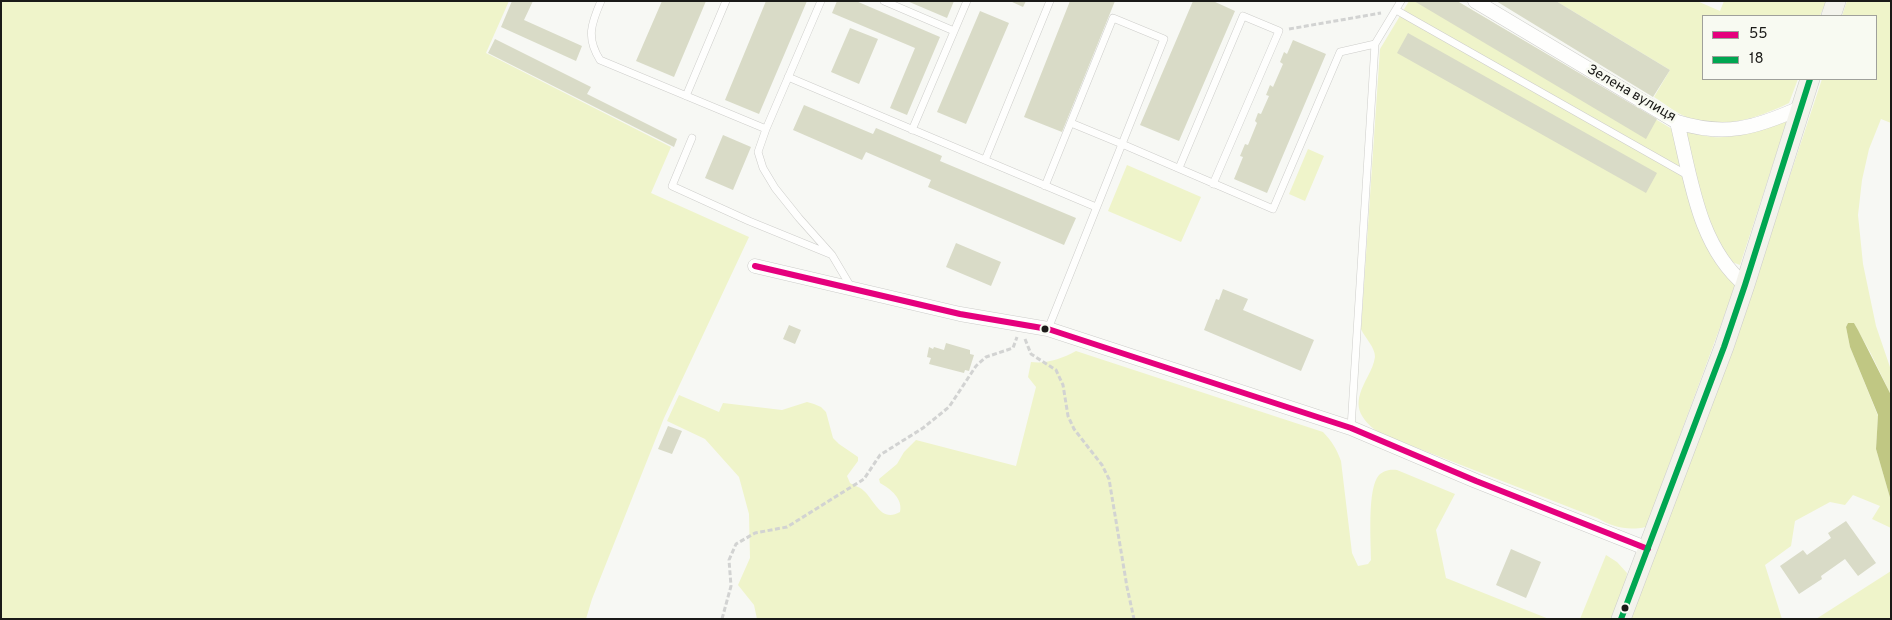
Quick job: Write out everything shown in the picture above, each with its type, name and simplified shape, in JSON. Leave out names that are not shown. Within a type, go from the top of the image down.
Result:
[{"type":"main road","points":[[1831,15],[1836,1]]},
{"type":"main road","points":[[1620,619],[1648,549],[1745,285],[1810,80]]},
{"type":"street","name":"Зелена вулиця","points":[[1475,1],[1677,122],[1714,130],[1733,129],[1766,122],[1800,108]]},
{"type":"street","points":[[1677,122],[1702,223],[1724,263],[1731,273],[1745,285]]},
{"type":"street","points":[[755,266],[960,314],[1048,329],[1351,428],[1476,481],[1648,549]]},
{"type":"lane","points":[[601,1],[594,16],[591,38],[594,51],[600,60],[766,129]]},
{"type":"lane","points":[[686,96],[726,1]]},
{"type":"lane","points":[[820,1],[758,152],[763,168],[776,188],[799,218],[832,255],[851,287]]},
{"type":"lane","points":[[884,1],[954,31]]},
{"type":"lane","points":[[912,130],[967,1]]},
{"type":"lane","points":[[985,160],[1050,1]]},
{"type":"lane","points":[[1351,428],[1376,44],[1401,1]]},
{"type":"lane","points":[[1396,10],[1690,176]]},
{"type":"lane","points":[[1178,168],[1243,16],[1278,31],[1213,184]]},
{"type":"lane","points":[[1045,186],[1113,18],[1164,39],[1048,329]]},
{"type":"lane","points":[[1071,122],[1273,209],[1340,52],[1376,44]]},
{"type":"lane","points":[[788,77],[1096,207]]},
{"type":"lane","points":[[692,138],[672,186],[749,221],[832,255]]},
{"type":"path","points":[[1278,31],[1396,10]]},
{"type":"path","points":[[722,619],[731,586],[729,560],[736,544],[755,533],[787,527],[864,479],[880,456],[923,428],[949,407],[976,366],[986,357],[1013,348],[1020,324]]},
{"type":"path","points":[[1020,324],[1031,354],[1056,370],[1063,385],[1068,416],[1074,429],[1102,465],[1109,479],[1134,619]]},
{"type":"shaded area","points":[[1,1],[509,1],[486,53],[671,147],[651,193],[749,237],[664,418],[592,599],[586,619],[1,619]]},
{"type":"shaded area","points":[[1409,1],[1457,1],[1672,129],[1693,212],[1701,233],[1710,253],[1722,270],[1736,284],[1646,527],[1633,529],[1609,524],[1379,433],[1365,420],[1361,413],[1359,407],[1360,393],[1375,357],[1372,346],[1361,329],[1380,49]]},
{"type":"shaded area","points":[[1556,1],[1697,1],[1720,11],[1724,1],[1826,1],[1820,15],[1702,15],[1702,80],[1798,80],[1789,103],[1749,119],[1735,122],[1707,123],[1693,120],[1654,97],[1670,70]]},
{"type":"shaded area","points":[[1847,1],[1891,1],[1891,123],[1881,119],[1869,149],[1862,180],[1858,215],[1863,264],[1876,326],[1891,370],[1891,395],[1854,323],[1848,323],[1846,327],[1850,347],[1878,416],[1876,449],[1891,501],[1891,528],[1872,519],[1880,506],[1853,495],[1845,505],[1830,502],[1795,521],[1791,546],[1765,565],[1782,619],[1631,619],[1733,348],[1822,80],[1877,80],[1877,15],[1842,15]]},
{"type":"shaded area","points":[[1787,121],[1740,265],[1728,258],[1715,234],[1702,201],[1685,131],[1722,137],[1750,132]]},
{"type":"shaded area","points":[[1308,149],[1324,156],[1305,201],[1289,194]]},
{"type":"shaded area","points":[[1127,165],[1201,197],[1181,242],[1108,211]]},
{"type":"shaded area","points":[[1848,323],[1854,323],[1891,395],[1891,501],[1876,449],[1878,415],[1850,347],[1846,327]]},
{"type":"shaded area","points":[[1076,351],[1323,432],[1334,446],[1341,461],[1352,553],[1358,566],[1368,564],[1371,560],[1371,503],[1375,482],[1381,473],[1388,470],[1397,470],[1455,494],[1436,530],[1446,578],[1549,619],[757,619],[754,605],[738,585],[750,558],[749,514],[739,477],[705,439],[667,421],[679,395],[719,412],[723,403],[782,410],[807,402],[821,407],[826,412],[833,438],[858,457],[858,461],[847,476],[850,483],[863,490],[883,513],[893,515],[900,512],[900,503],[892,491],[880,483],[879,479],[897,464],[904,452],[916,440],[1016,466],[1036,387],[1028,377],[1031,362],[1054,360]]},
{"type":"shaded area","points":[[1606,555],[1617,562],[1627,573],[1624,590],[1612,619],[1580,619]]},
{"type":"shaded area","points":[[1891,571],[1891,618],[1816,619]]},
{"type":"building","points":[[512,1],[533,1],[524,20],[582,46],[576,61],[501,27]]},
{"type":"building","points":[[662,1],[706,1],[674,77],[636,61]]},
{"type":"building","points":[[766,1],[807,1],[759,114],[725,100]]},
{"type":"building","points":[[837,1],[856,1],[940,37],[907,115],[890,108],[915,48],[832,13]]},
{"type":"building","points":[[907,1],[954,1],[947,18]]},
{"type":"building","points":[[1010,1],[1026,1],[1023,7]]},
{"type":"building","points":[[1070,1],[1115,1],[1062,132],[1024,117]]},
{"type":"building","points":[[1193,1],[1213,1],[1235,11],[1179,141],[1140,125]]},
{"type":"building","points":[[1414,1],[1457,1],[1657,119],[1646,139]]},
{"type":"building","points":[[1496,1],[1556,1],[1670,70],[1653,97]]},
{"type":"building","points":[[980,11],[1009,23],[966,124],[937,112]]},
{"type":"building","points":[[850,28],[878,39],[859,84],[831,72]]},
{"type":"building","points":[[1408,33],[1657,173],[1646,193],[1397,53]]},
{"type":"building","points":[[495,39],[591,87],[587,94],[677,139],[674,147],[488,53]]},
{"type":"building","points":[[1293,40],[1326,54],[1267,193],[1234,179],[1243,157],[1240,156],[1245,144],[1248,145],[1257,123],[1255,121],[1258,113],[1261,114],[1269,96],[1266,95],[1270,85],[1273,87],[1283,64],[1280,62],[1284,52],[1287,54]]},
{"type":"building","points":[[804,105],[873,134],[876,128],[942,156],[940,161],[1076,218],[1064,245],[928,187],[931,180],[866,152],[862,160],[793,130]]},
{"type":"building","points":[[723,135],[751,147],[733,190],[705,178]]},
{"type":"building","points":[[956,243],[1001,262],[991,286],[946,267]]},
{"type":"building","points":[[1223,289],[1248,299],[1243,310],[1314,340],[1301,371],[1204,330],[1216,299],[1219,300]]},
{"type":"building","points":[[789,325],[801,330],[795,344],[783,339]]},
{"type":"building","points":[[946,343],[970,350],[970,354],[974,355],[969,371],[965,370],[964,373],[929,364],[931,358],[927,357],[929,347],[944,350]]},
{"type":"building","points":[[668,426],[682,431],[672,454],[658,449]]},
{"type":"building","points":[[1846,521],[1876,563],[1858,576],[1845,559],[1821,576],[1822,579],[1799,594],[1780,566],[1803,550],[1807,555],[1831,538],[1828,533]]},
{"type":"building","points":[[1511,549],[1541,562],[1526,598],[1496,585]]},
{"type":"transit line","name":"18","points":[[1621,619],[1724,347],[1810,80]]},
{"type":"transit line","name":"55","points":[[755,266],[960,314],[1048,329],[1351,428],[1476,481],[1648,549]]}]
